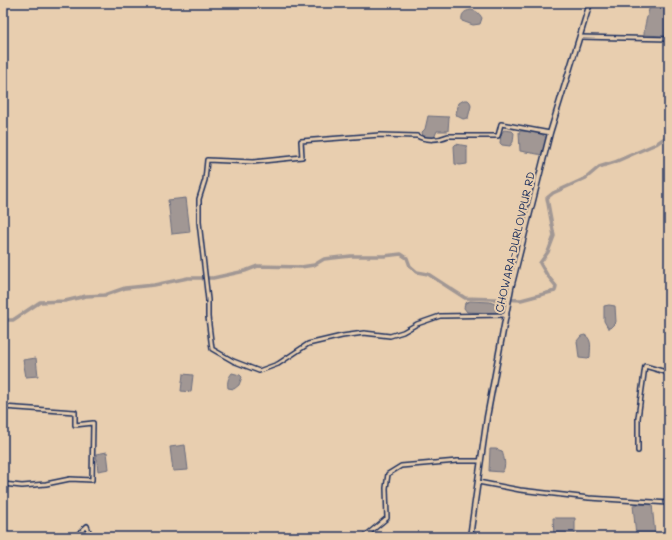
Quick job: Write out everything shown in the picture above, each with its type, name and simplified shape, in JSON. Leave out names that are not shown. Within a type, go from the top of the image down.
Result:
[{"type":"street","name":"CHOWARA-DURLOVPUR RD","points":[[470,537],[487,417],[508,302],[550,133],[590,3]]},
{"type":"street","points":[[580,37],[669,39]]},
{"type":"street","points":[[506,315],[440,316],[390,336],[364,333],[342,336],[308,344],[278,364],[259,371],[233,361],[212,349],[205,272],[198,222],[199,199],[207,160],[253,162],[302,157],[301,141],[338,137],[380,134],[417,136],[422,139],[441,139],[448,136],[498,136],[501,124],[550,133]]},
{"type":"street","points":[[638,451],[638,418],[645,366],[669,373]]},
{"type":"street","points":[[3,407],[74,412],[75,425],[93,423],[92,480],[70,479],[46,484],[22,486],[3,484]]},
{"type":"street","points":[[364,537],[387,518],[386,488],[388,474],[401,466],[457,461],[481,461]]},
{"type":"street","points":[[478,482],[520,490],[589,498],[669,503]]},
{"type":"street","points":[[75,537],[87,526],[91,537]]},
{"type":"shaded area","points":[[653,3],[666,3],[669,7],[669,23],[667,24],[665,36],[644,35],[650,5]]},
{"type":"shaded area","points":[[471,10],[481,16],[482,18],[480,24],[473,25],[462,21],[462,16],[464,13]]},
{"type":"shaded area","points":[[464,100],[468,100],[471,106],[468,118],[463,119],[457,116],[456,113],[459,103]]},
{"type":"shaded area","points":[[428,116],[449,117],[448,131],[437,131],[434,138],[423,137],[422,132],[425,129]]},
{"type":"shaded area","points":[[504,130],[512,131],[514,133],[513,142],[510,146],[502,145],[500,143],[501,134]]},
{"type":"shaded area","points":[[519,132],[535,132],[547,138],[543,155],[520,151]]},
{"type":"shaded area","points":[[456,144],[467,146],[467,164],[455,164],[454,146]]},
{"type":"shaded area","points":[[186,198],[190,232],[172,234],[168,200]]},
{"type":"shaded area","points":[[470,301],[490,302],[497,305],[498,312],[467,312],[464,308],[465,303]]},
{"type":"shaded area","points":[[604,306],[615,306],[616,322],[608,328],[604,321]]},
{"type":"shaded area","points":[[585,335],[589,339],[590,345],[590,357],[588,359],[579,358],[577,341],[581,336]]},
{"type":"shaded area","points":[[36,358],[38,376],[26,377],[23,360]]},
{"type":"shaded area","points":[[232,373],[242,377],[239,385],[234,389],[228,388],[229,378]]},
{"type":"shaded area","points":[[183,374],[193,375],[191,392],[181,391]]},
{"type":"shaded area","points":[[185,445],[188,470],[173,471],[170,447]]},
{"type":"shaded area","points":[[490,449],[502,451],[505,465],[502,472],[489,471]]},
{"type":"shaded area","points":[[107,452],[109,469],[98,471],[96,454]]},
{"type":"shaded area","points":[[652,504],[655,535],[636,536],[633,505]]},
{"type":"shaded area","points":[[553,518],[575,518],[575,537],[554,537]]},
{"type":"waterway","points":[[3,320],[13,320],[40,302],[65,301],[86,296],[105,295],[125,288],[154,285],[188,278],[213,278],[245,271],[258,266],[301,267],[314,265],[324,259],[351,256],[384,256],[401,254],[407,258],[410,266],[417,272],[428,274],[465,298],[521,300],[555,291],[556,286],[540,263],[548,252],[554,236],[547,198],[553,193],[586,178],[599,167],[615,162],[656,144],[669,135]]}]
